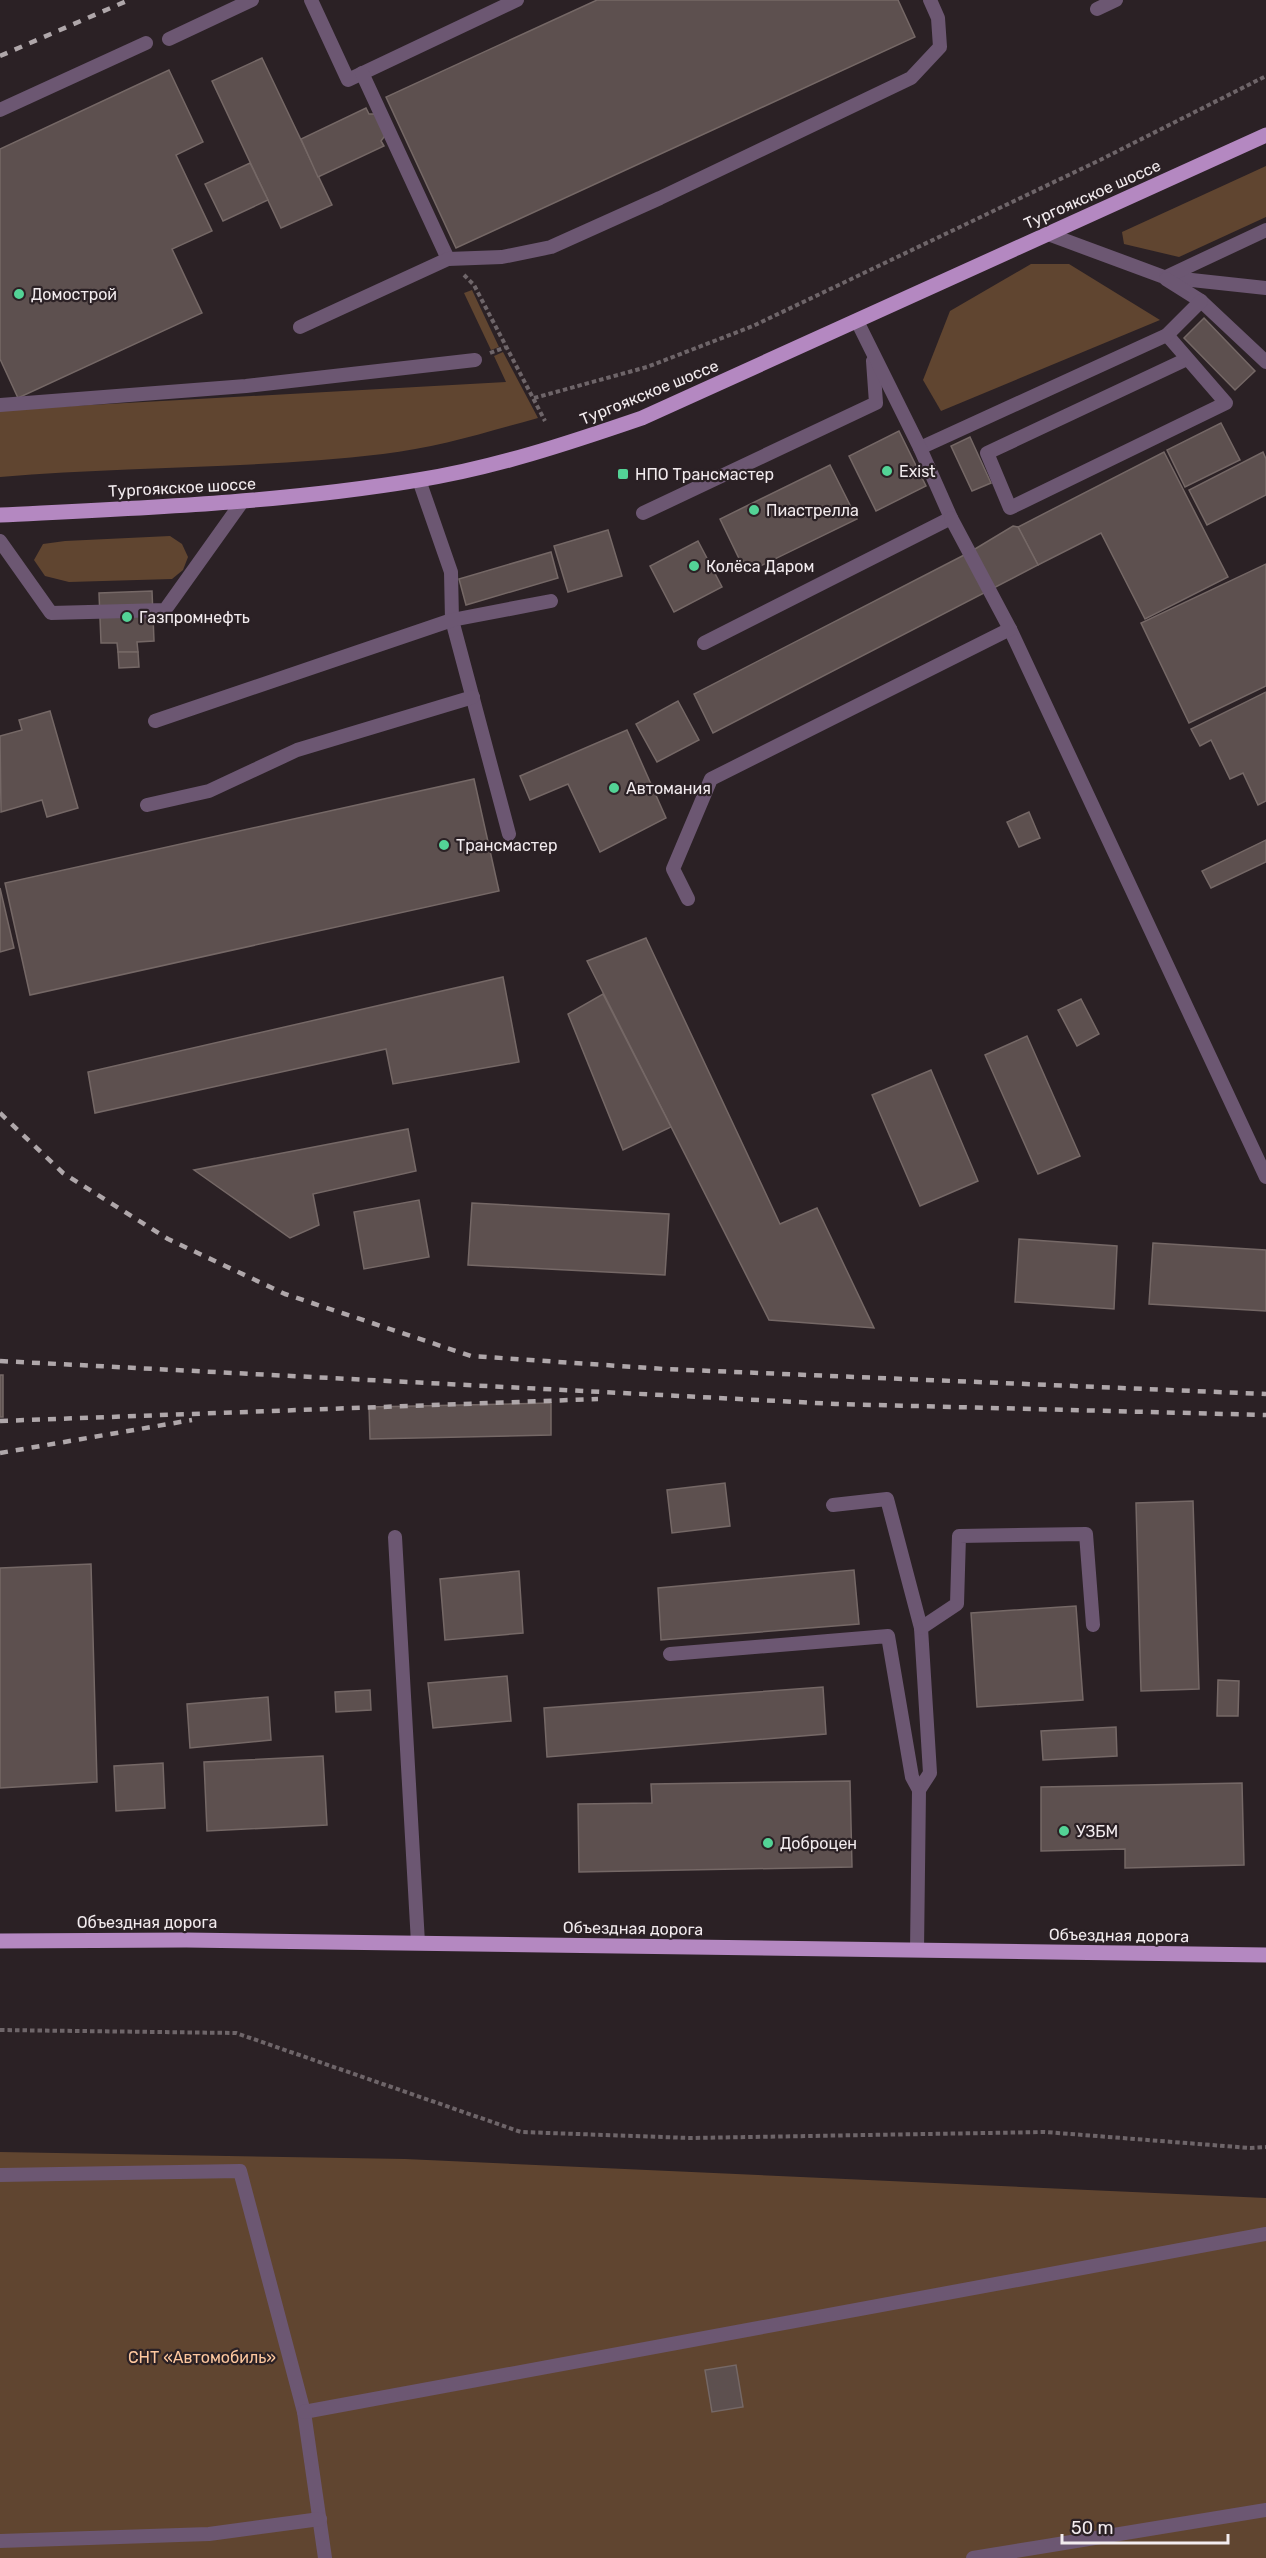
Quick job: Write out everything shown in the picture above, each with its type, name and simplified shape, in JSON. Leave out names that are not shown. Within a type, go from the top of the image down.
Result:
[{"type":"main road","name":"Тургоякское шоссе","points":[[0,515],[242,502],[419,480],[554,448],[642,418],[1266,135]]},
{"type":"main road","name":"Объездная дорога","points":[[0,1941],[186,1940],[1266,1955]]},
{"type":"lane","points":[[169,39],[252,0]]},
{"type":"lane","points":[[311,0],[348,80],[518,0]]},
{"type":"lane","points":[[300,327],[448,259],[502,257],[551,247],[660,198],[911,78],[940,47],[938,18],[930,0]]},
{"type":"lane","points":[[1097,9],[1116,0]]},
{"type":"lane","points":[[0,110],[146,43]]},
{"type":"lane","points":[[362,73],[448,259]]},
{"type":"lane","points":[[1164,277],[1266,230]]},
{"type":"lane","points":[[1048,234],[1164,277],[1201,301],[1266,362]]},
{"type":"lane","points":[[1164,277],[1266,288]]},
{"type":"lane","points":[[920,448],[1167,335],[1201,301]]},
{"type":"lane","points":[[857,321],[920,448],[951,518],[1010,629],[1266,1178]]},
{"type":"lane","points":[[1167,335],[1226,404],[1010,508],[987,453],[1187,359]]},
{"type":"lane","points":[[644,513],[876,403],[873,353]]},
{"type":"lane","points":[[0,405],[246,387],[475,360]]},
{"type":"lane","points":[[419,480],[451,572],[452,620],[509,834]]},
{"type":"lane","points":[[0,542],[51,613],[165,610],[242,502]]},
{"type":"lane","points":[[704,643],[951,518]]},
{"type":"lane","points":[[155,721],[452,620],[551,601]]},
{"type":"lane","points":[[688,899],[673,870],[711,779],[1010,629]]},
{"type":"lane","points":[[147,805],[209,791],[297,750],[473,697]]},
{"type":"lane","points":[[833,1505],[887,1499],[921,1628],[930,1773],[919,1790]]},
{"type":"lane","points":[[921,1628],[957,1604],[959,1536],[1063,1534],[1086,1534],[1093,1625]]},
{"type":"lane","points":[[395,1537],[418,1943]]},
{"type":"lane","points":[[670,1654],[888,1636],[912,1777],[919,1790],[917,1950]]},
{"type":"lane","points":[[0,2175],[240,2171],[304,2412],[325,2558]]},
{"type":"lane","points":[[304,2412],[1266,2234]]},
{"type":"lane","points":[[973,2558],[1266,2510]]},
{"type":"lane","points":[[0,2541],[209,2534],[320,2519]]},
{"type":"path","points":[[534,398],[647,368],[753,326],[1100,160],[1266,76]]},
{"type":"path","points":[[474,285],[545,421]]},
{"type":"path","points":[[0,2030],[236,2033],[521,2132],[690,2138],[1045,2132],[1250,2148],[1266,2146]]},
{"type":"green space","points":[[1266,166],[1266,217],[1179,257],[1124,244],[1122,232]]},
{"type":"green space","points":[[1031,264],[1069,264],[1160,320],[941,411],[923,380],[950,311]]},
{"type":"green space","points":[[472,290],[499,347],[491,350],[464,293]]},
{"type":"green space","points":[[503,352],[538,418],[442,444],[383,454],[239,465],[0,477],[0,410],[506,382],[494,356]]},
{"type":"green space","points":[[170,536],[182,544],[188,557],[183,570],[172,579],[69,582],[45,576],[34,560],[43,544]]},
{"type":"green space","name":"СНТ «Автомобиль»","points":[[0,2152],[405,2159],[1266,2198],[1266,2558],[0,2558]]},
{"type":"building","points":[[597,0],[898,0],[915,37],[456,248],[386,97]]},
{"type":"building","points":[[262,58],[332,205],[281,228],[212,81]]},
{"type":"building","points":[[169,70],[203,142],[176,155],[212,231],[172,249],[202,313],[18,398],[0,359],[0,149]]},
{"type":"building","points":[[366,108],[369,114],[378,114],[387,133],[381,141],[384,146],[318,177],[301,139]]},
{"type":"building","points":[[250,163],[268,200],[223,221],[205,184]]},
{"type":"building","points":[[1204,318],[1255,371],[1235,390],[1184,338]]},
{"type":"building","points":[[1221,423],[1240,460],[1185,487],[1167,450]]},
{"type":"building","name":"Exist","points":[[899,431],[926,486],[876,511],[849,456]]},
{"type":"building","points":[[970,437],[991,483],[972,491],[951,446]]},
{"type":"building","points":[[1164,452],[1228,577],[1145,619],[1101,533],[1038,565],[1018,527]]},
{"type":"building","points":[[1263,452],[1266,459],[1266,495],[1207,525],[1189,490]]},
{"type":"building","points":[[830,465],[857,519],[746,573],[720,519]]},
{"type":"building","points":[[1013,526],[1018,527],[1038,565],[713,733],[694,694],[970,552]]},
{"type":"building","points":[[608,530],[622,576],[568,592],[554,546]]},
{"type":"building","points":[[698,541],[722,587],[674,612],[650,566]]},
{"type":"building","points":[[551,552],[558,578],[466,605],[459,579]]},
{"type":"building","points":[[1266,564],[1266,686],[1189,723],[1141,623]]},
{"type":"building","points":[[152,591],[154,641],[137,642],[138,652],[118,652],[117,643],[101,643],[99,593]]},
{"type":"building","points":[[118,652],[138,652],[139,667],[119,668]]},
{"type":"building","points":[[1266,692],[1266,801],[1258,805],[1243,773],[1230,779],[1211,740],[1200,746],[1191,729]]},
{"type":"building","points":[[678,701],[699,740],[657,762],[636,724]]},
{"type":"building","points":[[50,711],[78,808],[47,817],[42,800],[1,812],[0,736],[22,730],[19,720]]},
{"type":"building","points":[[627,730],[666,818],[600,852],[568,784],[530,800],[520,776]]},
{"type":"building","points":[[474,779],[499,891],[30,995],[5,883]]},
{"type":"building","points":[[1029,812],[1040,838],[1019,847],[1007,822]]},
{"type":"building","points":[[1266,840],[1266,862],[1211,888],[1202,871]]},
{"type":"building","points":[[0,888],[14,948],[0,952]]},
{"type":"building","points":[[646,938],[780,1224],[817,1208],[874,1328],[769,1320],[587,961]]},
{"type":"building","points":[[503,977],[519,1062],[393,1084],[386,1049],[95,1113],[88,1072]]},
{"type":"building","points":[[603,994],[671,1127],[623,1150],[568,1014]]},
{"type":"building","points":[[1081,999],[1099,1034],[1077,1046],[1058,1010]]},
{"type":"building","points":[[1027,1036],[1080,1156],[1038,1174],[985,1055]]},
{"type":"building","points":[[931,1070],[978,1181],[920,1206],[872,1095]]},
{"type":"building","points":[[408,1129],[416,1171],[313,1194],[319,1225],[290,1238],[194,1170]]},
{"type":"building","points":[[419,1200],[429,1257],[364,1269],[354,1212]]},
{"type":"building","points":[[472,1203],[669,1214],[665,1275],[468,1265]]},
{"type":"building","points":[[1019,1239],[1117,1246],[1114,1309],[1015,1302]]},
{"type":"building","points":[[1153,1243],[1266,1250],[1266,1311],[1149,1304]]},
{"type":"building","points":[[0,1375],[3,1375],[3,1417],[0,1417]]},
{"type":"building","points":[[551,1403],[551,1435],[370,1439],[369,1407]]},
{"type":"building","points":[[725,1483],[730,1526],[672,1533],[667,1490]]},
{"type":"building","points":[[1193,1501],[1199,1689],[1141,1691],[1136,1503]]},
{"type":"building","points":[[91,1564],[97,1782],[0,1788],[0,1568]]},
{"type":"building","points":[[854,1570],[859,1624],[661,1640],[658,1588]]},
{"type":"building","points":[[519,1571],[523,1633],[445,1640],[440,1579]]},
{"type":"building","points":[[1076,1606],[1083,1700],[977,1707],[971,1613]]},
{"type":"building","points":[[507,1676],[511,1721],[433,1728],[428,1683]]},
{"type":"building","points":[[1218,1680],[1239,1681],[1238,1716],[1217,1716]]},
{"type":"building","points":[[823,1687],[826,1734],[547,1757],[544,1708]]},
{"type":"building","points":[[370,1690],[371,1710],[336,1712],[335,1692]]},
{"type":"building","points":[[268,1697],[271,1740],[190,1748],[187,1704]]},
{"type":"building","points":[[1116,1727],[1117,1756],[1043,1760],[1041,1731]]},
{"type":"building","points":[[323,1756],[327,1825],[207,1831],[204,1762]]},
{"type":"building","points":[[163,1763],[165,1808],[116,1811],[114,1766]]},
{"type":"building","points":[[850,1781],[852,1867],[579,1872],[578,1804],[652,1803],[651,1784]]},
{"type":"building","points":[[1242,1783],[1244,1865],[1125,1868],[1125,1849],[1041,1851],[1041,1787]]},
{"type":"building","points":[[736,2365],[743,2407],[712,2412],[705,2370]]},
{"type":"railway","points":[[0,56],[129,0]]},
{"type":"railway","points":[[0,1113],[63,1173],[168,1239],[285,1294],[471,1356],[664,1369],[1266,1394]]},
{"type":"railway","points":[[0,1361],[836,1404],[1266,1415]]},
{"type":"railway","points":[[0,1421],[598,1399]]},
{"type":"railway","points":[[0,1453],[192,1420]]},
{"type":"place","name":"Домострой","points":[[19,294]]},
{"type":"place","name":"Exist","points":[[887,471]]},
{"type":"place","name":"НПО Трансмастер","points":[[623,474]]},
{"type":"place","name":"Пиастрелла","points":[[754,510]]},
{"type":"place","name":"Колёса Даром","points":[[694,566]]},
{"type":"place","name":"Газпромнефть","points":[[127,617]]},
{"type":"place","name":"Автомания","points":[[614,788]]},
{"type":"place","name":"Трансмастер","points":[[444,845]]},
{"type":"place","name":"УЗБМ","points":[[1064,1831]]},
{"type":"place","name":"Доброцен","points":[[768,1843]]}]
